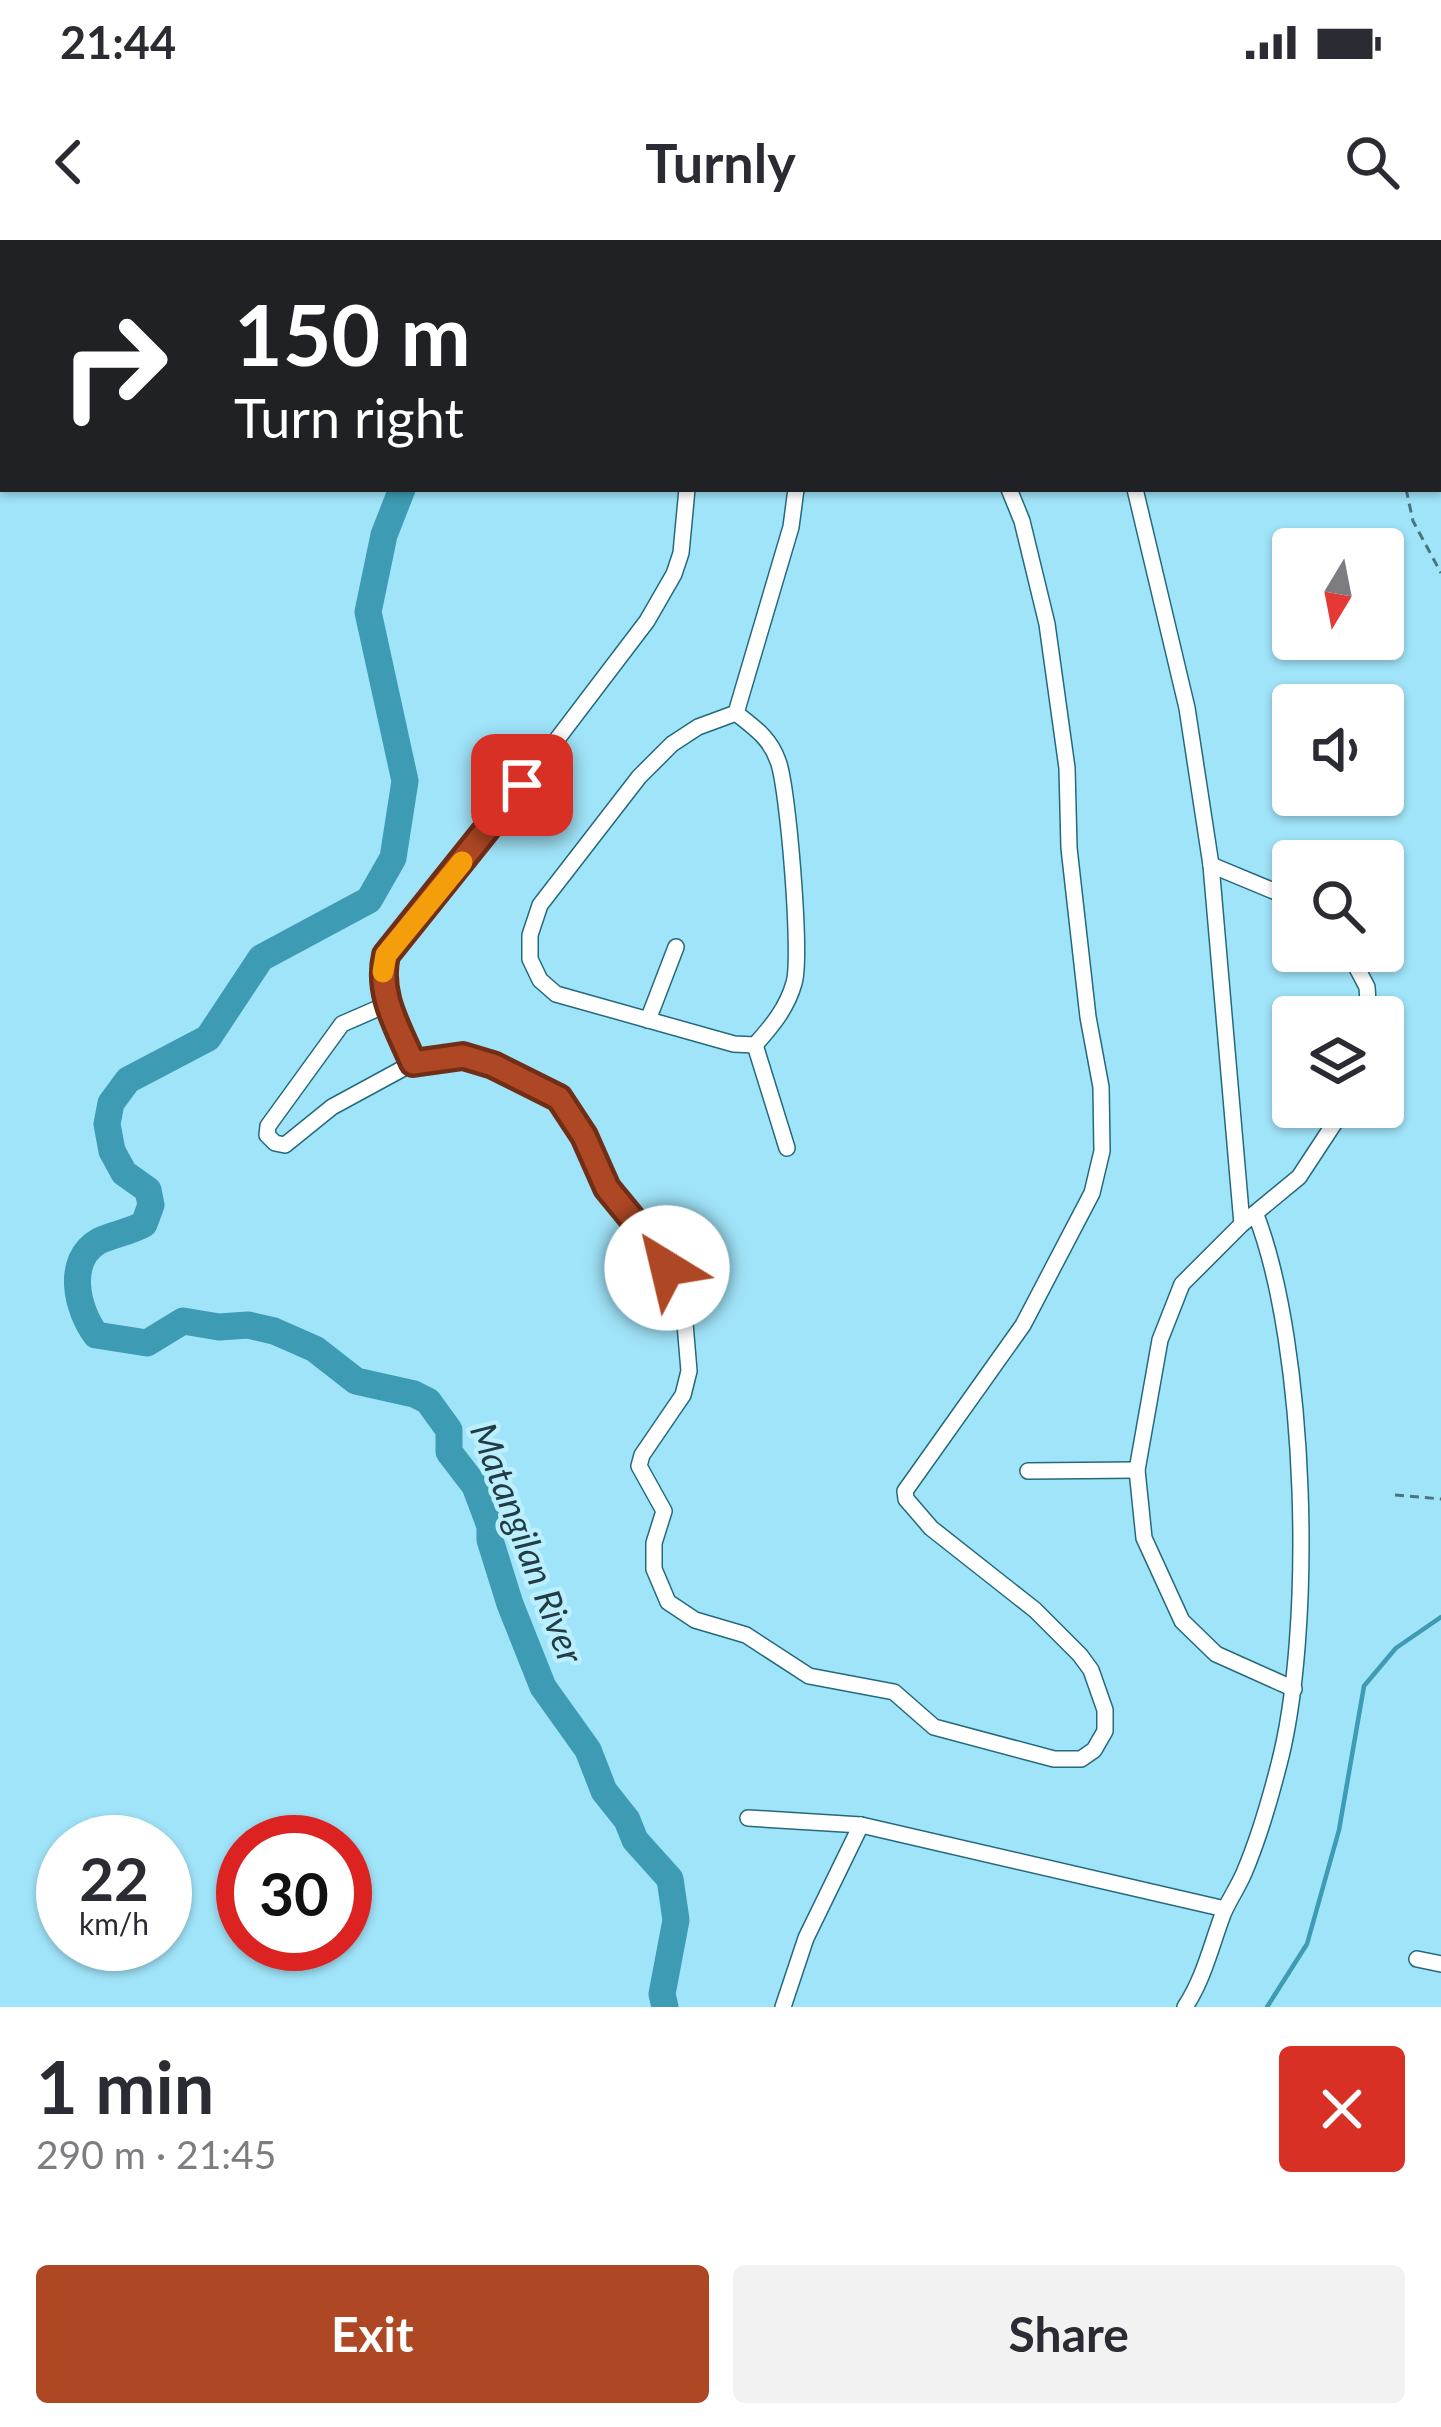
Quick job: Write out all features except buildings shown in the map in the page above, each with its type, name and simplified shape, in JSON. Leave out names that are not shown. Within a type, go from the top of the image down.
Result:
[{"type":"street","points":[[413,1063],[383,985],[386,955],[498,817],[656,607],[681,553],[687,492]]},
{"type":"street","points":[[736,713],[791,527],[796,492]]},
{"type":"street","points":[[388,1004],[342,1024],[268,1126],[267,1135],[285,1144],[332,1107],[413,1063],[463,1056],[493,1065],[559,1098],[584,1136],[607,1188],[653,1244],[683,1300],[689,1344],[687,1383],[639,1466],[664,1511],[653,1557],[668,1602],[695,1620],[746,1635],[809,1676],[894,1692],[934,1727],[1054,1759],[1081,1759],[1094,1750],[1105,1731],[1105,1710],[1091,1670],[1035,1610],[917,1515],[905,1491],[1023,1325],[1092,1193],[1102,1151],[1101,1087],[1088,1017],[1069,848],[1066,768],[1047,624],[1022,520],[1010,492]]},
{"type":"street","points":[[1136,492],[1186,708],[1211,865],[1249,1220],[1272,1265],[1287,1348],[1297,1463],[1299,1592],[1294,1689],[1273,1784],[1243,1876],[1186,2007]]},
{"type":"street","points":[[736,713],[698,727],[672,744],[639,777],[540,905],[530,935],[530,959],[540,980],[556,994],[734,1044],[755,1045]]},
{"type":"street","points":[[736,713],[768,738],[781,766],[797,942],[795,981],[778,1019],[755,1045]]},
{"type":"street","points":[[1211,865],[1272,890]]},
{"type":"street","points":[[648,1020],[676,946]]},
{"type":"street","points":[[755,1045],[787,1148]]},
{"type":"street","points":[[1294,1689],[1216,1654],[1182,1621],[1144,1538],[1137,1470],[1168,1310],[1182,1284],[1299,1177],[1331,1128]]},
{"type":"street","points":[[1028,1471],[1137,1470]]},
{"type":"street","points":[[748,1818],[861,1826],[1225,1909]]},
{"type":"street","points":[[783,2007],[806,1938],[861,1826]]},
{"type":"street","points":[[1417,1959],[1441,1964]]},
{"type":"path","points":[[1407,492],[1413,520],[1441,573]]},
{"type":"path","points":[[1395,1495],[1441,1499]]},
{"type":"waterway","name":"Matangilan River","points":[[401,492],[384,535],[368,612],[405,781],[393,858],[369,900],[261,958],[208,1038],[128,1080],[111,1103],[107,1124],[112,1151],[124,1173],[148,1190],[151,1205],[144,1224],[88,1249],[78,1272],[80,1299],[96,1335],[147,1343],[183,1321],[219,1327],[248,1325],[315,1349],[356,1381],[428,1401],[449,1430],[449,1452],[475,1486],[510,1604],[543,1687],[588,1750],[604,1791],[627,1820],[635,1840],[670,1879],[676,1920],[662,1994],[665,2007]]},
{"type":"waterway","points":[[1267,2007],[1307,1944],[1339,1830],[1364,1686],[1396,1648],[1441,1617]]},
{"type":"slow traffic","points":[[383,972],[386,955],[397,939],[462,862]]},
{"type":"route","points":[[522,785],[386,955],[382,970],[388,1004],[413,1063],[463,1056],[493,1065],[559,1098],[584,1136],[607,1188],[667,1268]]}]
